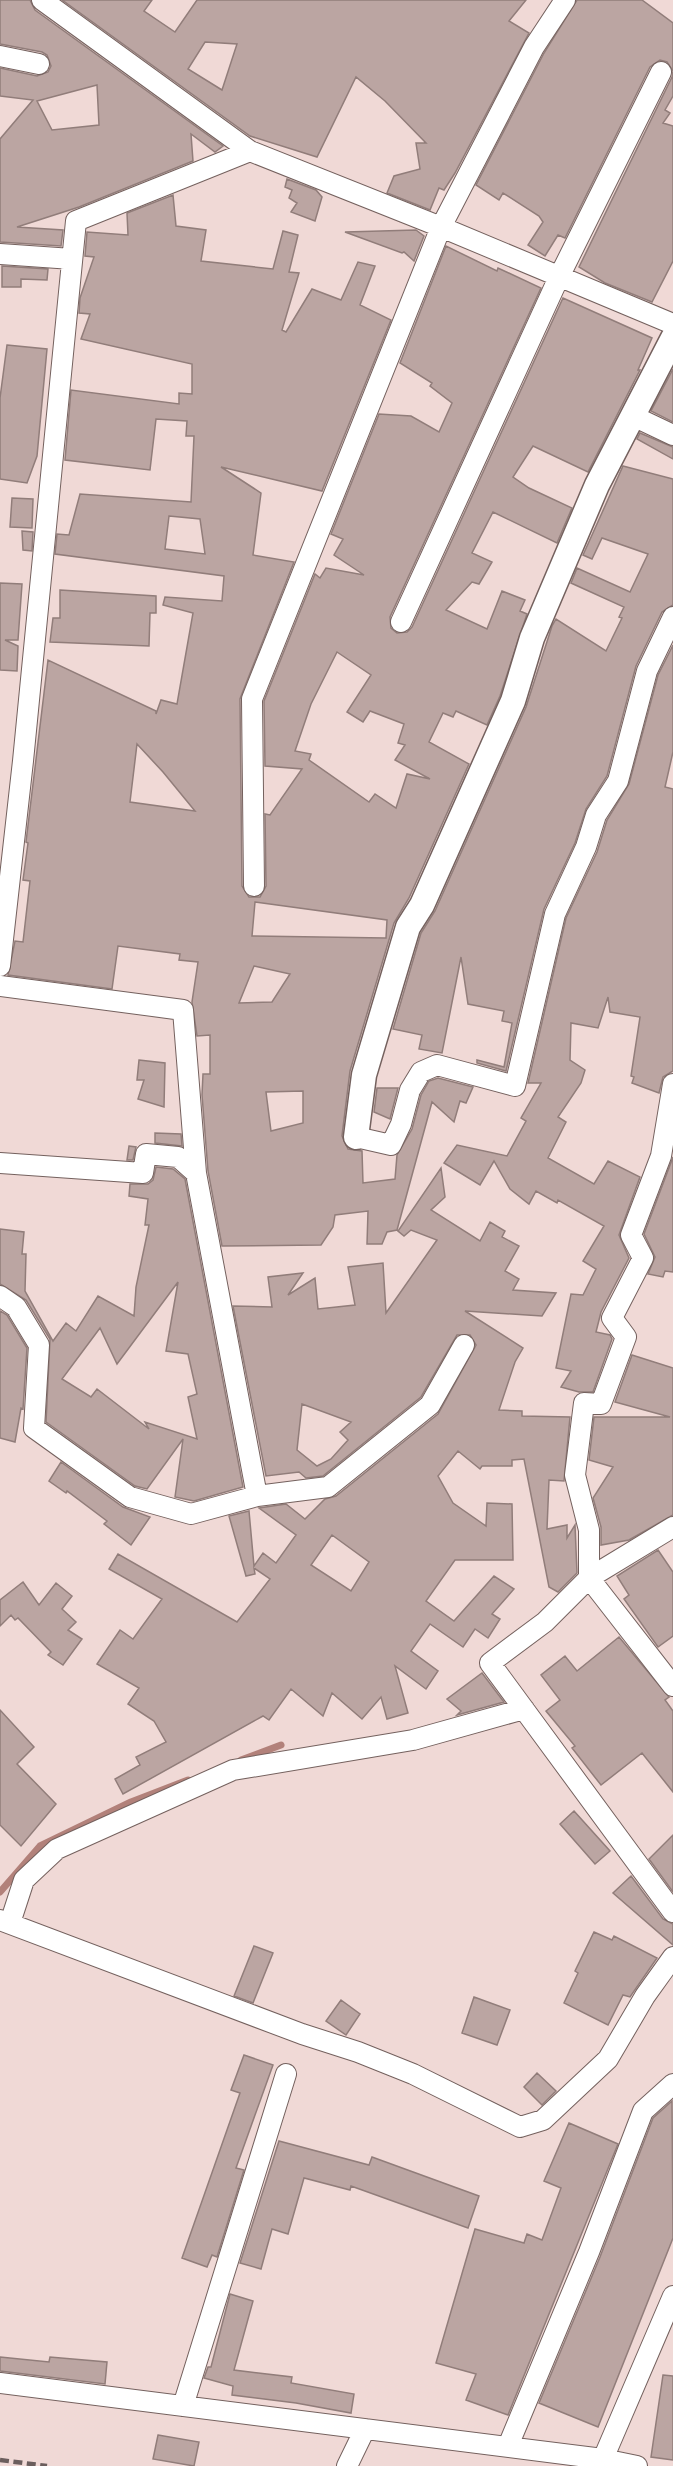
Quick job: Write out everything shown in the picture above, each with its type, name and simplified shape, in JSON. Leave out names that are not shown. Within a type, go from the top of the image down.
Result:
[{"type":"street","points":[[42,0],[249,151],[441,227],[673,324]]},
{"type":"street","points":[[254,886],[252,699],[441,227],[534,47],[565,0]]},
{"type":"street","points":[[0,56],[39,64]]},
{"type":"street","points":[[401,622],[559,277],[662,72]]},
{"type":"street","points":[[0,966],[3,911],[15,840],[76,221],[249,151]]},
{"type":"street","points":[[0,254],[72,259]]},
{"type":"street","points":[[673,338],[597,485],[532,638],[513,701],[422,904],[408,927],[364,1075],[356,1137],[391,1145],[401,1124],[410,1090],[421,1071],[437,1065],[515,1086],[555,914],[586,847],[596,815],[618,781],[647,671],[673,617]]},
{"type":"street","points":[[633,416],[673,435]]},
{"type":"street","points":[[0,986],[183,1010],[196,1173],[257,1496]]},
{"type":"street","points":[[673,1084],[661,1156],[631,1235],[643,1258],[612,1318],[626,1337],[601,1404],[584,1403],[575,1475],[590,1530],[590,1578],[673,1686]]},
{"type":"street","points":[[0,1163],[143,1173],[146,1154],[178,1158],[196,1173]]},
{"type":"street","points":[[0,1296],[16,1307],[39,1345],[34,1428],[130,1497],[191,1514],[257,1496],[328,1487],[430,1405],[464,1345]]},
{"type":"street","points":[[673,1527],[590,1578],[545,1622],[490,1663],[673,1912]]},
{"type":"street","points":[[524,1709],[413,1740],[233,1770],[57,1849],[24,1880],[5,1921],[302,2034],[358,2052],[413,2074],[520,2127],[543,2120],[608,2059],[645,1996],[673,1957]]},
{"type":"street","points":[[183,2406],[286,2074]]},
{"type":"street","points":[[508,2446],[589,2252],[643,2111],[673,2084]]},
{"type":"street","points":[[603,2459],[673,2296]]},
{"type":"street","points":[[0,2383],[508,2446],[637,2466]]},
{"type":"street","points":[[347,2466],[365,2429]]},
{"type":"building","points":[[0,0],[30,0],[35,10],[223,146],[215,152],[191,134],[193,161],[79,207],[17,227],[63,230],[61,246],[0,242],[0,139],[33,100],[0,96],[0,68],[37,76],[48,72],[51,66],[47,55],[42,52],[0,44]],"holes":[[[97,85],[99,125],[52,130],[37,101]]]},
{"type":"building","points":[[62,0],[152,0],[144,11],[175,32],[197,0],[526,0],[509,21],[529,33],[455,173],[444,190],[439,188],[430,210],[387,193],[394,176],[420,169],[416,143],[426,143],[385,101],[356,77],[317,157],[250,136]],"holes":[[[205,42],[237,44],[222,90],[188,69]]]},
{"type":"building","points":[[577,0],[642,0],[673,23],[673,71],[667,62],[660,60],[650,67],[565,238],[558,235],[545,256],[528,245],[543,222],[539,216],[503,193],[499,200],[476,185],[544,53]]},
{"type":"building","points":[[673,71],[673,96],[665,110],[670,113],[663,123],[673,126],[673,261],[652,302],[605,283],[579,267]]},
{"type":"building","points":[[287,179],[316,190],[322,197],[315,221],[291,212],[297,203],[289,198],[292,190],[285,187]]},
{"type":"building","points":[[173,195],[176,226],[206,230],[201,261],[273,269],[283,231],[298,235],[289,272],[299,273],[282,330],[286,332],[312,289],[341,300],[358,262],[375,266],[360,305],[391,320],[322,491],[221,467],[261,493],[253,555],[294,562],[240,699],[242,886],[249,897],[260,897],[266,886],[265,814],[270,815],[302,769],[265,766],[264,701],[315,574],[320,578],[326,568],[364,575],[334,555],[343,539],[331,534],[379,414],[411,416],[439,432],[452,403],[430,386],[432,383],[400,363],[446,246],[497,271],[498,268],[541,288],[390,617],[391,628],[397,633],[407,632],[412,627],[563,298],[652,338],[638,370],[640,370],[588,472],[533,446],[513,477],[529,488],[572,508],[557,543],[493,512],[472,553],[492,562],[479,584],[472,582],[446,610],[487,629],[502,591],[525,600],[520,611],[527,614],[500,696],[487,725],[456,711],[453,717],[443,713],[429,742],[469,764],[409,898],[394,923],[350,1071],[342,1136],[348,1149],[362,1151],[363,1183],[395,1179],[397,1155],[412,1129],[421,1095],[429,1081],[438,1078],[473,1087],[466,1103],[460,1101],[454,1122],[432,1102],[397,1230],[387,1232],[382,1244],[367,1244],[368,1211],[335,1215],[333,1227],[321,1245],[222,1246],[208,1171],[202,1095],[203,1074],[210,1074],[210,1035],[197,1036],[192,1002],[198,962],[179,960],[180,954],[118,946],[112,989],[8,975],[15,941],[23,942],[30,881],[23,880],[28,843],[26,842],[48,660],[156,711],[156,714],[161,700],[177,704],[193,613],[163,605],[165,597],[222,601],[224,576],[55,554],[57,534],[69,535],[80,494],[191,502],[194,436],[186,436],[187,421],[156,419],[150,470],[65,460],[71,390],[179,404],[179,393],[192,394],[192,364],[81,339],[90,314],[79,313],[80,298],[94,257],[85,256],[87,232],[128,235],[127,213]],"holes":[[[169,516],[200,519],[205,554],[165,549]],[[337,652],[371,675],[347,712],[363,722],[370,711],[404,724],[398,743],[405,745],[395,760],[430,779],[407,774],[396,808],[375,794],[369,802],[309,760],[311,754],[295,751],[311,704]],[[137,744],[163,772],[195,811],[130,802]],[[255,902],[387,920],[386,938],[252,936]],[[254,966],[290,974],[272,1002],[239,1003]],[[303,1091],[303,1123],[271,1131],[266,1092]]]},
{"type":"building","points":[[416,230],[424,236],[414,261],[404,252],[345,232]]},
{"type":"building","points":[[2,266],[48,269],[47,280],[21,279],[21,287],[2,287]]},
{"type":"building","points":[[7,345],[47,349],[37,456],[27,483],[0,479],[0,398]]},
{"type":"building","points":[[673,369],[673,422],[651,411]]},
{"type":"building","points":[[640,433],[673,447],[673,459],[637,439]]},
{"type":"building","points":[[623,466],[673,479],[673,605],[662,612],[636,666],[607,776],[586,809],[575,843],[544,909],[506,1071],[477,1063],[477,1060],[504,1067],[512,1023],[502,1021],[504,1011],[468,1004],[461,957],[442,1053],[419,1049],[422,1035],[393,1029],[421,933],[435,911],[526,707],[552,626],[556,619],[606,651],[622,618],[619,617],[624,607],[571,583],[577,568],[630,592],[648,554],[602,538],[592,559],[583,555]]},
{"type":"building","points":[[12,498],[33,499],[32,528],[10,527]]},
{"type":"building","points":[[22,531],[33,532],[32,551],[23,550]]},
{"type":"building","points":[[0,583],[22,584],[18,640],[5,640],[18,646],[17,671],[0,670]]},
{"type":"building","points":[[60,590],[156,596],[156,613],[150,613],[149,646],[50,642],[53,618],[60,618]]},
{"type":"building","points":[[673,645],[673,752],[665,787],[673,789],[673,1071],[663,1077],[659,1093],[632,1083],[634,1077],[631,1076],[640,1017],[610,1012],[608,997],[598,1028],[571,1023],[570,1060],[585,1070],[581,1083],[558,1117],[566,1122],[548,1158],[594,1184],[608,1161],[640,1177],[619,1235],[629,1258],[601,1312],[596,1332],[610,1335],[612,1339],[593,1392],[579,1392],[561,1387],[571,1371],[556,1368],[571,1294],[583,1295],[596,1269],[583,1261],[604,1226],[558,1200],[557,1203],[536,1191],[529,1204],[510,1189],[494,1161],[480,1185],[444,1163],[457,1145],[507,1156],[526,1121],[521,1118],[541,1083],[528,1083],[566,918],[597,852],[607,820],[629,784],[658,675]]},
{"type":"building","points":[[139,1060],[165,1063],[164,1107],[138,1099],[144,1080],[137,1080]]},
{"type":"building","points":[[377,1088],[398,1088],[390,1119],[374,1112]]},
{"type":"building","points":[[155,1133],[181,1134],[182,1146],[155,1143]]},
{"type":"building","points":[[129,1146],[136,1147],[133,1160],[127,1160]]},
{"type":"building","points":[[673,1157],[673,1272],[665,1271],[663,1277],[648,1274],[655,1257],[644,1234]]},
{"type":"building","points":[[156,1167],[173,1169],[185,1179],[243,1487],[194,1501],[175,1497],[183,1439],[147,1489],[135,1486],[46,1422],[50,1339],[26,1300],[0,1284],[0,1229],[24,1232],[22,1254],[26,1254],[25,1291],[53,1341],[66,1323],[76,1331],[98,1296],[134,1316],[136,1287],[149,1225],[145,1225],[148,1199],[129,1196],[130,1184],[148,1184],[153,1180]],"holes":[[[178,1282],[166,1351],[188,1354],[197,1394],[188,1397],[197,1439],[145,1422],[149,1429],[97,1389],[91,1397],[62,1379],[100,1328],[117,1364]]]},
{"type":"building","points":[[441,1168],[445,1197],[431,1210],[480,1241],[490,1222],[505,1231],[502,1237],[519,1246],[505,1271],[519,1279],[513,1290],[556,1293],[542,1316],[465,1311],[523,1348],[515,1362],[499,1410],[522,1411],[522,1416],[570,1417],[564,1481],[549,1480],[547,1529],[567,1525],[567,1538],[575,1525],[577,1573],[558,1592],[549,1587],[524,1459],[512,1460],[512,1466],[482,1466],[480,1469],[458,1451],[438,1476],[453,1503],[486,1526],[487,1503],[512,1504],[513,1560],[455,1560],[426,1601],[454,1621],[494,1576],[514,1589],[492,1614],[500,1619],[488,1638],[475,1629],[463,1647],[430,1624],[411,1651],[438,1671],[426,1689],[395,1666],[408,1713],[387,1719],[381,1697],[362,1719],[332,1693],[323,1716],[291,1689],[269,1720],[263,1716],[123,1794],[115,1779],[140,1765],[136,1757],[166,1742],[154,1721],[128,1704],[139,1688],[97,1664],[120,1630],[133,1639],[162,1599],[109,1569],[118,1554],[237,1622],[270,1579],[254,1568],[255,1574],[246,1576],[229,1516],[249,1511],[254,1566],[263,1553],[276,1563],[296,1535],[259,1508],[286,1504],[305,1519],[325,1499],[336,1496],[438,1414],[476,1345],[470,1335],[457,1335],[421,1397],[323,1476],[306,1478],[299,1472],[266,1476],[233,1306],[272,1307],[268,1277],[303,1273],[288,1295],[315,1278],[318,1309],[355,1305],[348,1267],[383,1263],[386,1313],[437,1240],[411,1230],[404,1236],[398,1231]],"holes":[[[302,1404],[351,1422],[340,1432],[348,1440],[331,1459],[317,1466],[297,1450]],[[332,1535],[369,1562],[351,1591],[311,1565]]]},
{"type":"building","points":[[0,1311],[7,1315],[27,1348],[23,1409],[21,1408],[15,1442],[0,1438]]},
{"type":"building","points":[[632,1355],[673,1368],[673,1515],[629,1540],[601,1545],[601,1527],[593,1498],[613,1467],[589,1460],[594,1417],[670,1417],[615,1402]]},
{"type":"building","points":[[61,1462],[123,1507],[150,1517],[131,1545],[104,1524],[107,1521],[67,1491],[66,1493],[49,1481]]},
{"type":"building","points":[[658,1550],[673,1572],[673,1636],[658,1647],[624,1599],[629,1595],[617,1576]]},
{"type":"building","points":[[23,1582],[39,1605],[56,1583],[72,1596],[62,1609],[76,1622],[68,1630],[82,1639],[63,1665],[48,1655],[51,1652],[18,1618],[15,1620],[11,1615],[0,1626],[0,1600]]},
{"type":"building","points":[[619,1637],[669,1697],[665,1700],[673,1711],[673,1792],[642,1753],[601,1785],[572,1748],[575,1746],[546,1711],[560,1700],[541,1675],[565,1656],[577,1671]]},
{"type":"building","points":[[482,1673],[504,1702],[457,1715],[461,1711],[447,1699]]},
{"type":"building","points":[[0,1710],[34,1747],[17,1764],[56,1804],[21,1846],[0,1825]]},
{"type":"building","points":[[574,1811],[610,1851],[595,1864],[560,1824]]},
{"type":"building","points":[[673,1835],[673,1892],[649,1859]]},
{"type":"building","points":[[631,1876],[663,1919],[673,1924],[673,1945],[613,1893]]},
{"type":"building","points":[[594,1932],[612,1940],[614,1936],[657,1958],[630,1997],[623,1995],[608,2025],[564,2003],[578,1973],[575,1971]]},
{"type":"building","points":[[254,1946],[273,1953],[253,2003],[234,1996]]},
{"type":"building","points":[[474,1997],[510,2010],[497,2045],[462,2033]]},
{"type":"building","points":[[341,2000],[360,2014],[346,2035],[326,2021]]},
{"type":"building","points":[[244,2055],[273,2065],[236,2168],[244,2170],[217,2257],[212,2255],[207,2267],[182,2258],[240,2093],[231,2090]]},
{"type":"building","points":[[537,2073],[556,2091],[542,2105],[524,2087]]},
{"type":"building","points":[[672,2101],[673,2238],[598,2427],[539,2403],[600,2257],[653,2118]]},
{"type":"building","points":[[569,2123],[618,2144],[508,2415],[466,2400],[476,2374],[436,2363],[475,2229],[524,2243],[527,2234],[542,2240],[561,2188],[544,2181]]},
{"type":"building","points":[[279,2141],[369,2165],[372,2157],[479,2196],[468,2228],[351,2186],[350,2190],[304,2178],[288,2234],[272,2229],[261,2269],[240,2263]]},
{"type":"building","points":[[230,2294],[253,2301],[234,2370],[292,2377],[291,2383],[354,2394],[351,2413],[232,2395],[233,2386],[204,2378],[208,2367],[211,2367]]},
{"type":"building","points":[[0,2357],[49,2362],[50,2357],[107,2362],[105,2384],[0,2371]]},
{"type":"building","points":[[663,2375],[673,2376],[673,2460],[651,2457]]},
{"type":"building","points":[[158,2435],[199,2442],[194,2466],[153,2459]]},
{"type":"waterway","points":[[241,1760],[281,1745]]},
{"type":"waterway","points":[[0,1892],[40,1846],[131,1802],[188,1780]]},
{"type":"railway","points":[[0,2460],[47,2466]]}]
